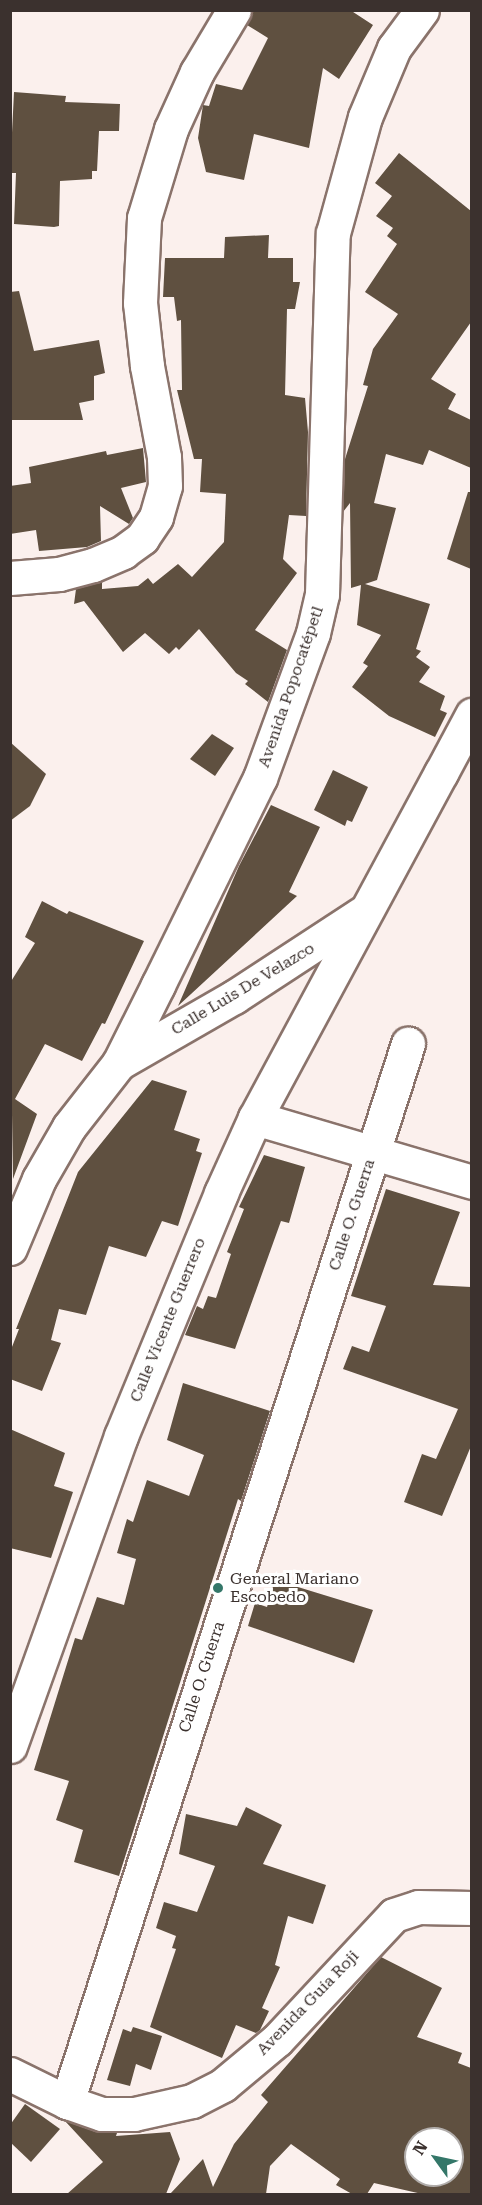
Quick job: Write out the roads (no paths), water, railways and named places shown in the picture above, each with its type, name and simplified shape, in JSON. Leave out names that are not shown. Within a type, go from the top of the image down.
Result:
[{"type":"street","points":[[10,578],[58,574],[103,561],[142,538],[156,518],[165,486],[164,457],[147,366],[140,303],[144,218],[171,129],[197,72],[234,10]]},
{"type":"street","name":"Avenida Popocatépetl","points":[[10,1248],[39,1179],[69,1127],[119,1064],[260,778],[312,633],[322,594],[333,232],[364,117],[394,48],[422,10]]},
{"type":"street","points":[[365,912],[471,716]]},
{"type":"street","points":[[441,773],[471,761]]},
{"type":"street","name":"Calle Luis De Velazco","points":[[119,1064],[234,997],[365,912]]},
{"type":"street","name":"Calle Vicente Guerrero","points":[[10,1746],[121,1436],[255,1118],[365,912]]},
{"type":"street","name":"Calle O. Guerra","points":[[67,2102],[408,1044]]},
{"type":"street","points":[[255,1118],[372,1150],[471,1182]]},
{"type":"street","name":"Avenida Guía Roji","points":[[10,2074],[67,2102],[102,2115],[134,2114],[192,2101],[223,2085],[277,2040],[394,1915],[418,1907],[471,1908]]},
{"type":"place","name":"General Mariano Escobedo","points":[[218,1588]]}]
